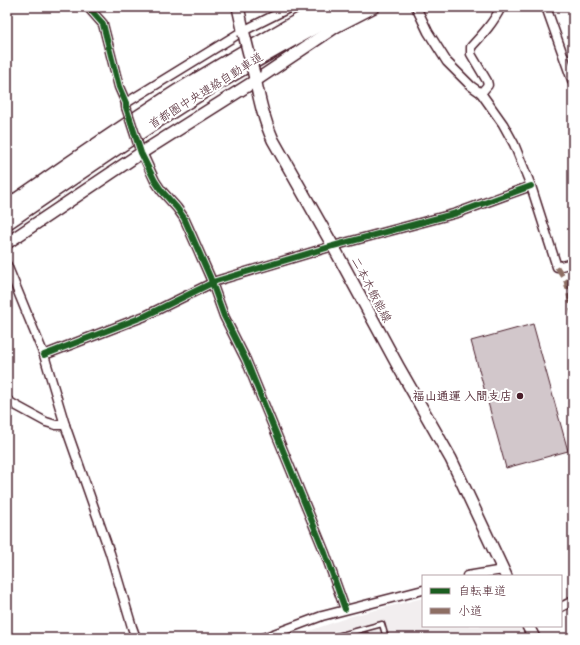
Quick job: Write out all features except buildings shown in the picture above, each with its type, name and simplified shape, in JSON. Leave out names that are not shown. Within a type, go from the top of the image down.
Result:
[{"type":"highway","name":"首都圏中央連絡自動車道","points":[[7,207],[178,92],[267,38],[324,7]]},
{"type":"highway","name":"首都圏中央連絡自動車道","points":[[7,222],[184,103],[273,49],[350,7]]},
{"type":"main road","name":"二本木飯能線","points":[[238,7],[260,104],[273,140],[451,459],[504,573]]},
{"type":"main road","points":[[7,243],[140,150],[337,26],[374,7]]},
{"type":"main road","points":[[528,627],[534,638]]},
{"type":"street","points":[[88,7],[102,24],[140,150],[155,181],[184,218],[210,278],[224,316],[249,366],[325,553],[346,609]]},
{"type":"street","points":[[126,105],[244,32],[291,7]]},
{"type":"street","points":[[416,7],[428,32],[447,62],[471,86],[481,93],[503,124],[514,144],[531,186],[557,267],[573,262]]},
{"type":"street","points":[[481,93],[488,85],[471,54],[471,47],[497,16],[501,7]]},
{"type":"street","points":[[546,7],[573,83]]},
{"type":"street","points":[[44,355],[146,316],[216,281],[333,246],[457,213],[531,186]]},
{"type":"street","points":[[7,264],[44,355],[65,425],[110,552],[136,638]]},
{"type":"street","points":[[7,400],[46,422],[56,425],[65,425]]},
{"type":"street","points":[[479,575],[504,573]]},
{"type":"street","points":[[263,638],[322,616],[422,590]]},
{"type":"street","points":[[562,606],[573,601]]},
{"type":"lane","points":[[330,638],[382,624],[386,638]]},
{"type":"shaded area","points":[[422,598],[422,627],[520,627],[526,638],[289,638],[352,616]]},
{"type":"marked path","points":[[557,267],[566,281],[573,314]]},
{"type":"cycle path","points":[[88,7],[103,24],[119,87],[126,103],[141,153],[155,181],[184,218],[210,277],[224,316],[246,360],[325,553],[345,609]]},
{"type":"cycle path","points":[[44,355],[145,316],[216,281],[333,246],[457,213],[531,186]]},
{"type":"place","name":"福山通運 入間支店","points":[[520,396]]}]
